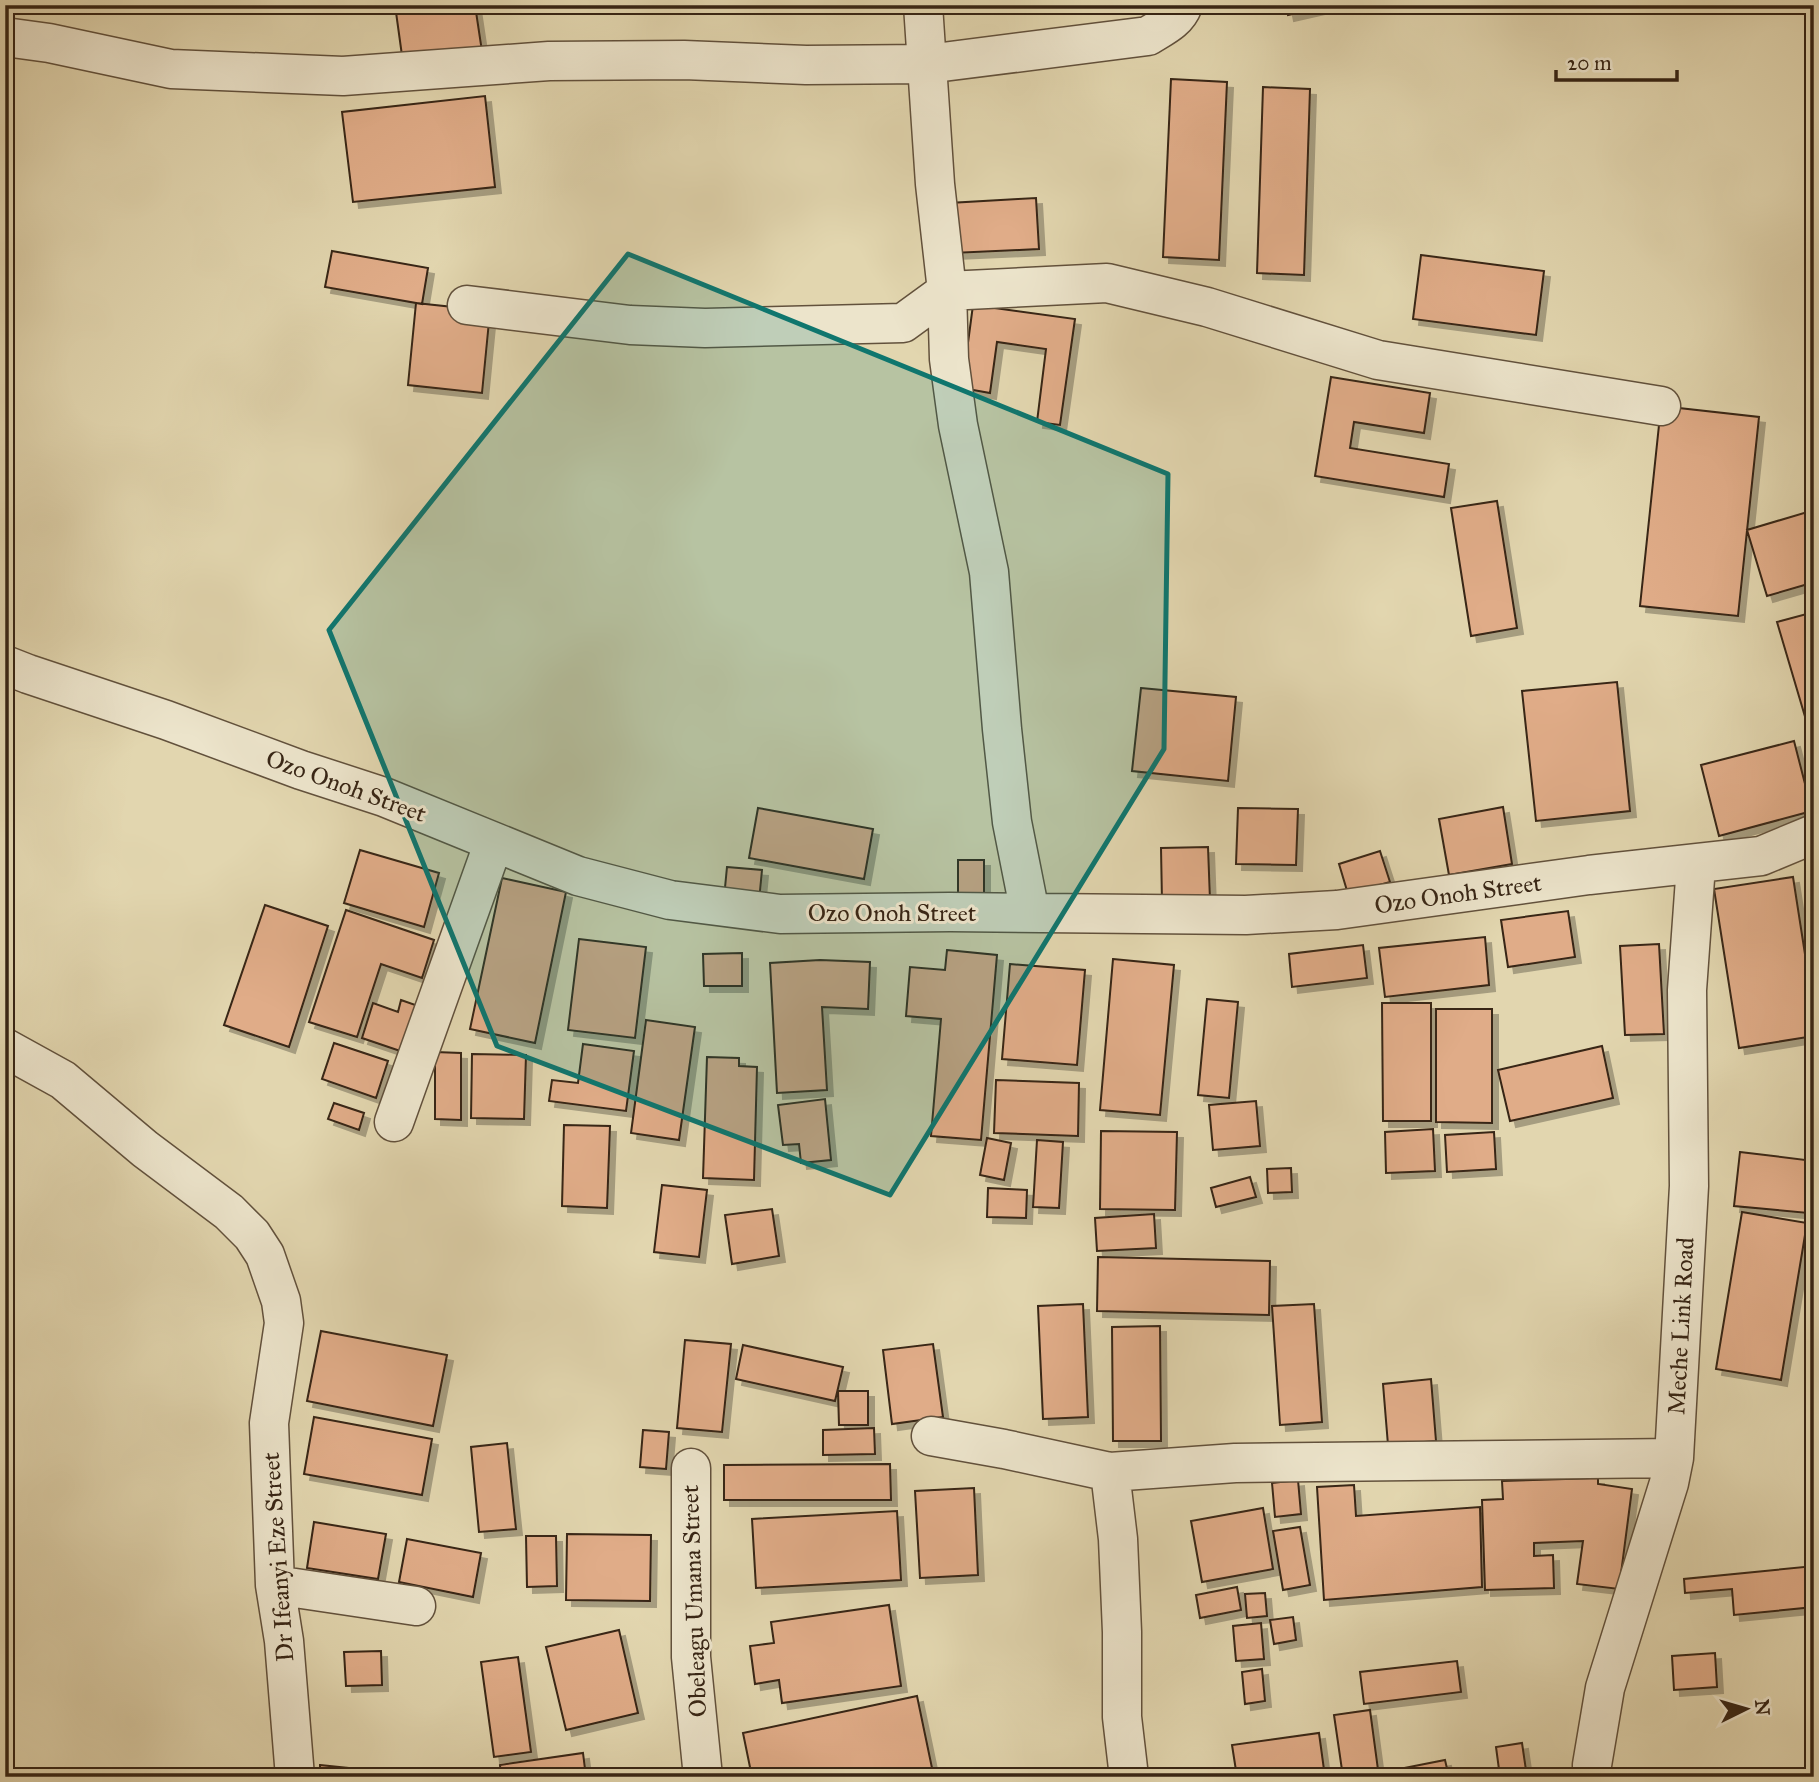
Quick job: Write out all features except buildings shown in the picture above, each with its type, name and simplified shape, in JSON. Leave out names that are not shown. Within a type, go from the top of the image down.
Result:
[{"type":"street","points":[[923,5],[935,184],[947,291],[949,359],[958,425],[989,572],[1012,822],[1030,914]]},
{"type":"street","points":[[5,37],[49,43],[171,69],[343,76],[549,61],[928,64],[1148,36],[1173,21],[1183,5]]},
{"type":"street","points":[[467,305],[642,326],[705,328],[902,323],[947,291],[1107,283],[1207,307],[1378,360],[1661,406]]},
{"type":"street","name":"Ozo Onoh Street","points":[[5,665],[166,720],[301,771],[383,797],[578,876],[670,900],[780,914],[850,912],[1234,915],[1337,910],[1589,875],[1761,856],[1814,835]]},
{"type":"street","points":[[394,1122],[494,842]]},
{"type":"street","name":"Meche Link Road","points":[[1592,1777],[1605,1688],[1669,1483],[1674,1458],[1689,1186],[1687,990],[1696,865]]},
{"type":"street","name":"Dr Ifeanyi Eze Street","points":[[5,1048],[62,1080],[145,1149],[229,1212],[252,1235],[265,1255],[281,1301],[284,1323],[269,1423],[275,1585],[284,1641],[295,1777]]},
{"type":"street","points":[[931,1436],[1110,1472],[1235,1463],[1674,1458]]},
{"type":"street","name":"Obeleagu Umana Street","points":[[691,1468],[691,1657],[703,1777]]},
{"type":"street","points":[[1110,1472],[1118,1539],[1122,1717],[1129,1777]]},
{"type":"street","points":[[275,1585],[416,1606]]},
{"type":"highlighted area","points":[[628,254],[1168,474],[1164,749],[890,1195],[497,1046],[329,630]]}]
